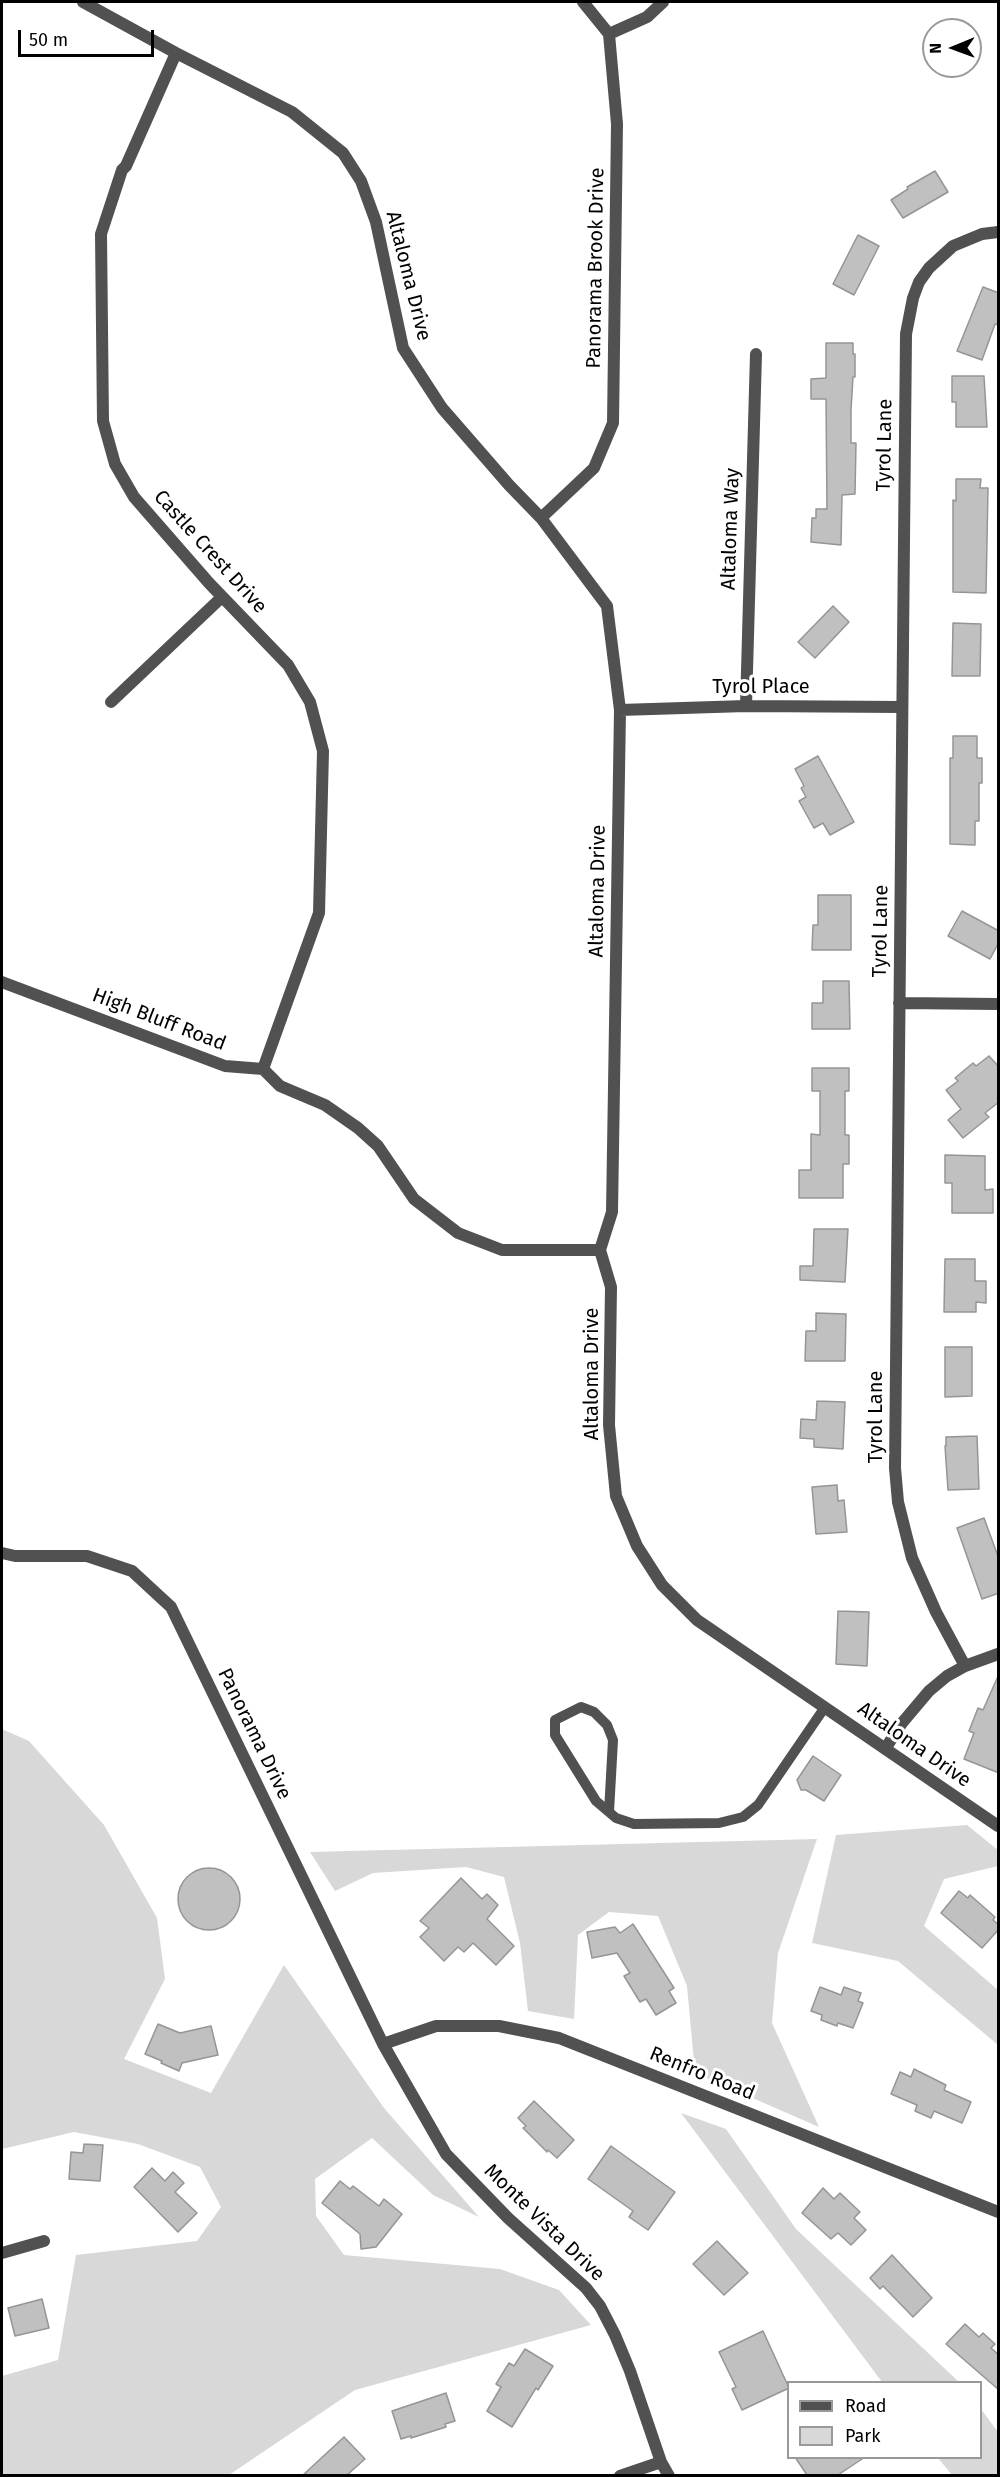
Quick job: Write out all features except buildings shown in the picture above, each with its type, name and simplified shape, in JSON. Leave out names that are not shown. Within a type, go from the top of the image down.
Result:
[{"type":"street","name":"Altaloma Drive","points":[[83,2],[176,53],[212,69],[292,112],[343,153],[361,181],[376,222],[403,348],[442,408],[541,518],[607,606],[620,710],[612,1212],[600,1250],[611,1287],[609,1425],[616,1496],[637,1545],[662,1585],[698,1620],[999,1826]]},
{"type":"street","points":[[583,2],[609,34],[647,17],[663,2]]},
{"type":"street","name":"Panorama Brook Drive","points":[[541,518],[594,468],[613,423],[617,124],[609,34]]},
{"type":"street","name":"Castle Crest Drive","points":[[176,53],[122,170],[101,234],[103,421],[115,465],[134,497],[222,597],[288,665],[310,702],[322,751],[319,913],[263,1069]]},
{"type":"street","name":"Tyrol Lane","points":[[965,1666],[936,1612],[912,1558],[897,1491],[894,1436],[906,334],[908,315],[919,282],[941,256],[966,239],[999,231]]},
{"type":"street","name":"Altaloma Way","points":[[746,706],[756,354]]},
{"type":"street","points":[[111,702],[222,597]]},
{"type":"street","name":"Tyrol Place","points":[[620,710],[746,706],[902,707]]},
{"type":"street","name":"High Bluff Road","points":[[2,982],[225,1066],[263,1069]]},
{"type":"street","points":[[899,1003],[999,1004]]},
{"type":"street","points":[[263,1069],[280,1086],[325,1105],[358,1128],[378,1146],[414,1199],[458,1233],[502,1250],[600,1250]]},
{"type":"street","name":"Panorama Drive","points":[[2,1553],[15,1556],[87,1556],[132,1571],[171,1607],[383,2044]]},
{"type":"street","points":[[885,1749],[902,1723],[929,1691],[947,1676],[965,1666],[999,1654]]},
{"type":"street","name":"Renfro Road","points":[[383,2044],[436,2026],[499,2026],[559,2038],[999,2212]]},
{"type":"street","name":"Monte Vista Drive","points":[[383,2044],[446,2154],[508,2218],[586,2288],[600,2306],[630,2371],[661,2462],[669,2475]]},
{"type":"street","points":[[2,2253],[44,2241]]},
{"type":"street","points":[[620,2475],[661,2462]]},
{"type":"lane","points":[[609,1812],[612,1740],[607,1725],[594,1712],[581,1707],[555,1720],[555,1735],[585,1786],[596,1801],[616,1818],[634,1824],[720,1823],[743,1817],[758,1805],[825,1707]]},
{"type":"green space","points":[[2,1729],[29,1741],[104,1825],[157,1918],[165,1979],[124,2059],[211,2093],[284,1965],[384,2108],[479,2217],[433,2195],[372,2138],[315,2179],[316,2216],[344,2255],[500,2269],[559,2290],[591,2325],[355,2390],[229,2475],[2,2475],[2,2376],[58,2360],[76,2255],[197,2241],[221,2207],[200,2167],[138,2144],[74,2132],[2,2149]]},
{"type":"green space","points":[[967,1825],[998,1850],[998,1866],[944,1879],[924,1926],[998,1990],[998,2045],[898,1961],[812,1943],[836,1835]]},
{"type":"green space","points":[[817,1839],[778,1953],[772,2023],[819,2127],[695,2073],[687,1986],[658,1916],[609,1912],[578,1935],[574,2019],[528,2011],[520,1943],[504,1877],[466,1867],[373,1873],[335,1891],[310,1852]]},
{"type":"green space","points":[[681,2113],[726,2129],[796,2229],[958,2381],[881,2381]]},
{"type":"green space","points":[[982,2410],[998,2432],[998,2475],[952,2475],[939,2459],[982,2459]]}]
